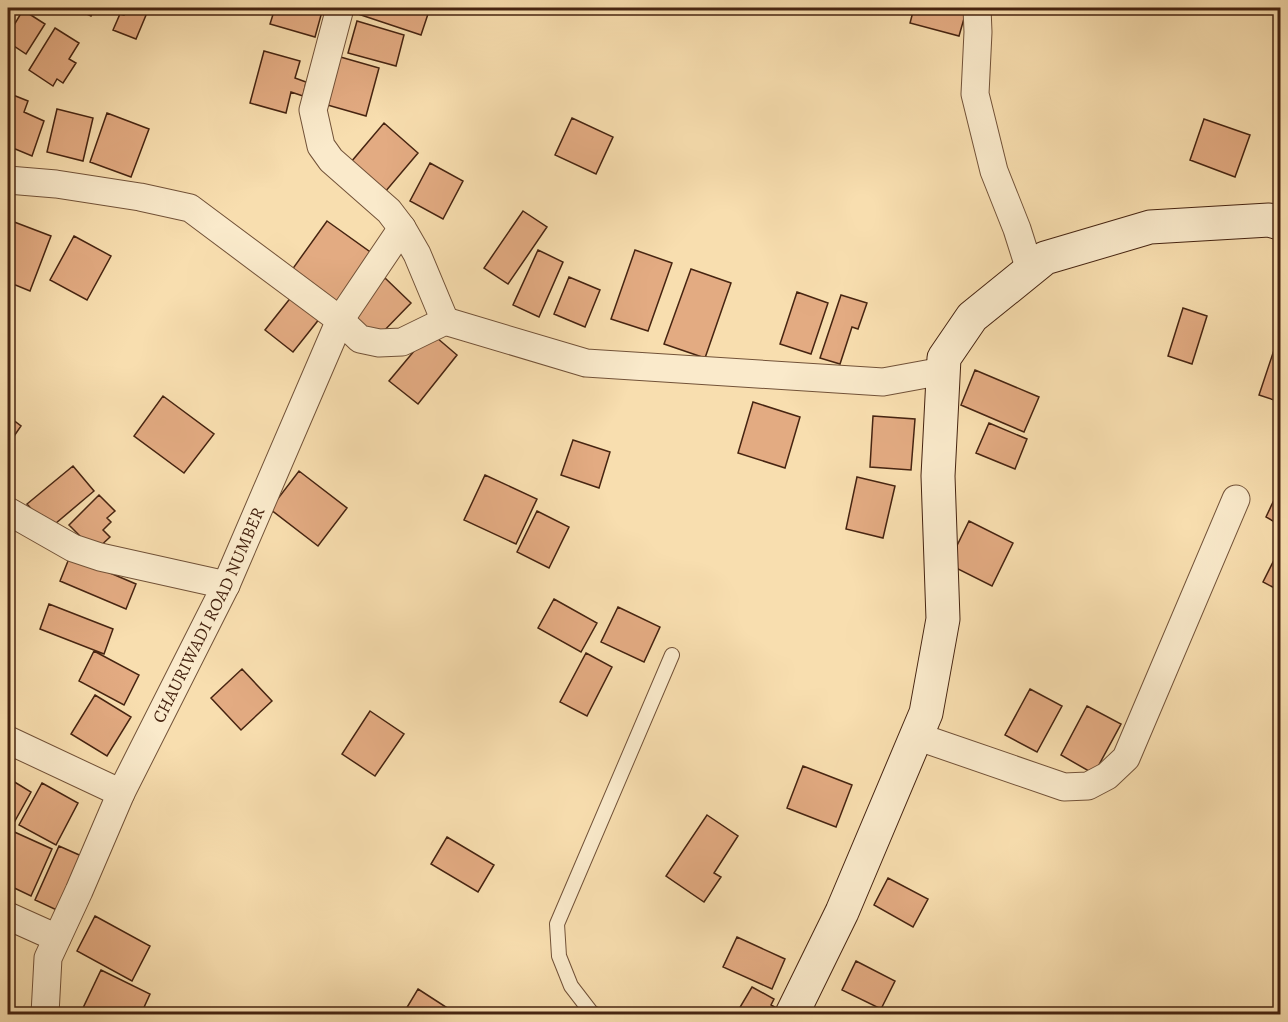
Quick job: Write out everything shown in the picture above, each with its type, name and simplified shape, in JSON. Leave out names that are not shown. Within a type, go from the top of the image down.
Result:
[{"type":"main road","points":[[792,1014],[842,912],[926,713],[942,619],[938,476],[944,358],[972,317],[1045,258],[1150,227],[1269,220],[1281,223]]},
{"type":"street","points":[[340,8],[313,110],[321,147],[331,160],[389,211],[402,228],[417,254],[445,321]]},
{"type":"street","points":[[977,8],[975,94],[994,171],[1030,270]]},
{"type":"street","points":[[8,180],[56,184],[141,197],[190,208],[340,320],[360,339],[379,344],[402,342],[445,321],[586,363],[883,382],[943,371]]},
{"type":"street","name":"CHAURIWADI ROAD NUMBER","points":[[45,1014],[48,958],[121,793],[226,585],[340,320],[402,228]]},
{"type":"street","points":[[916,736],[1064,787],[1088,786],[1107,776],[1126,758],[1236,499]]},
{"type":"street","points":[[8,511],[73,548],[100,557],[226,585]]},
{"type":"street","points":[[8,740],[121,793]]},
{"type":"street","points":[[8,916],[57,938]]},
{"type":"lane","points":[[594,1014],[571,986],[559,956],[557,924],[672,656]]},
{"type":"building","points":[[74,8],[95,8],[91,16]]},
{"type":"building","points":[[127,8],[149,8],[136,39],[113,30],[120,14],[124,15]]},
{"type":"building","points":[[275,8],[323,8],[315,37],[270,24]]},
{"type":"building","points":[[360,8],[430,8],[421,35],[358,14]]},
{"type":"building","points":[[914,8],[967,8],[959,36],[910,23]]},
{"type":"building","points":[[23,10],[45,24],[26,54],[8,42],[8,35]]},
{"type":"building","points":[[357,21],[404,35],[396,66],[348,53]]},
{"type":"building","points":[[55,28],[79,43],[69,59],[76,63],[63,83],[57,79],[53,86],[29,70]]},
{"type":"building","points":[[264,51],[300,61],[295,78],[306,82],[303,96],[291,92],[286,113],[250,103]]},
{"type":"building","points":[[337,56],[379,68],[366,116],[324,104]]},
{"type":"building","points":[[8,93],[28,101],[24,112],[44,121],[32,156],[8,146]]},
{"type":"building","points":[[57,109],[93,118],[83,161],[47,152]]},
{"type":"building","points":[[107,113],[149,129],[131,177],[90,162]]},
{"type":"building","points":[[572,118],[613,137],[596,174],[555,155]]},
{"type":"building","points":[[1204,119],[1250,135],[1235,177],[1190,160]]},
{"type":"building","points":[[384,123],[418,153],[385,192],[351,162]]},
{"type":"building","points":[[430,163],[463,181],[443,219],[410,201]]},
{"type":"building","points":[[523,211],[547,227],[508,284],[484,268]]},
{"type":"building","points":[[9,220],[51,236],[30,291],[8,282]]},
{"type":"building","points":[[327,221],[373,254],[335,307],[289,274]]},
{"type":"building","points":[[74,236],[111,256],[87,300],[50,280]]},
{"type":"building","points":[[538,250],[563,262],[539,317],[513,305]]},
{"type":"building","points":[[635,250],[672,263],[648,331],[611,319]]},
{"type":"building","points":[[691,269],[731,283],[705,358],[664,344]]},
{"type":"building","points":[[569,277],[600,290],[585,327],[554,314]]},
{"type":"building","points":[[385,278],[411,303],[377,338],[351,313]]},
{"type":"building","points":[[296,291],[324,313],[293,352],[265,330]]},
{"type":"building","points":[[797,292],[828,303],[811,354],[780,344]]},
{"type":"building","points":[[841,295],[867,303],[858,329],[852,327],[840,364],[820,358]]},
{"type":"building","points":[[1183,308],[1207,316],[1192,364],[1168,356]]},
{"type":"building","points":[[430,332],[457,355],[418,404],[389,381]]},
{"type":"building","points":[[1277,341],[1280,342],[1280,402],[1259,395]]},
{"type":"building","points":[[975,370],[1039,397],[1024,432],[961,405]]},
{"type":"building","points":[[163,396],[214,434],[184,473],[134,436]]},
{"type":"building","points":[[753,402],[800,417],[785,468],[738,453]]},
{"type":"building","points":[[8,416],[21,426],[8,445]]},
{"type":"building","points":[[873,416],[915,419],[911,470],[870,467]]},
{"type":"building","points":[[989,423],[1027,439],[1015,469],[976,453]]},
{"type":"building","points":[[573,440],[610,452],[599,488],[561,475]]},
{"type":"building","points":[[73,466],[94,491],[49,529],[27,504]]},
{"type":"building","points":[[299,471],[347,508],[318,546],[270,509]]},
{"type":"building","points":[[485,475],[537,499],[516,544],[464,520]]},
{"type":"building","points":[[857,477],[895,486],[883,538],[846,529]]},
{"type":"building","points":[[1280,487],[1280,525],[1266,517]]},
{"type":"building","points":[[99,495],[115,511],[107,518],[111,522],[103,530],[110,537],[95,551],[69,525]]},
{"type":"building","points":[[537,511],[569,527],[549,568],[517,552]]},
{"type":"building","points":[[969,521],[1013,543],[992,586],[948,564]]},
{"type":"building","points":[[1280,548],[1280,591],[1263,582]]},
{"type":"building","points":[[70,556],[136,584],[126,609],[60,581]]},
{"type":"building","points":[[554,599],[597,623],[581,652],[538,628]]},
{"type":"building","points":[[49,604],[113,629],[104,654],[40,629]]},
{"type":"building","points":[[618,607],[660,627],[644,662],[601,642]]},
{"type":"building","points":[[94,651],[139,675],[124,705],[79,681]]},
{"type":"building","points":[[586,653],[612,667],[587,716],[560,702]]},
{"type":"building","points":[[242,669],[272,701],[241,730],[211,698]]},
{"type":"building","points":[[1030,689],[1062,706],[1037,752],[1005,735]]},
{"type":"building","points":[[95,695],[131,717],[107,756],[71,734]]},
{"type":"building","points":[[1087,706],[1121,724],[1094,774],[1061,755]]},
{"type":"building","points":[[370,711],[404,734],[375,776],[342,754]]},
{"type":"building","points":[[803,766],[852,785],[836,827],[787,808]]},
{"type":"building","points":[[8,778],[31,792],[11,828],[8,826]]},
{"type":"building","points":[[42,783],[78,803],[56,845],[19,825]]},
{"type":"building","points":[[707,815],[738,836],[714,873],[721,877],[704,902],[666,876]]},
{"type":"building","points":[[10,830],[52,849],[31,896],[8,885]]},
{"type":"building","points":[[447,837],[494,865],[478,892],[431,864]]},
{"type":"building","points":[[59,846],[86,858],[61,912],[35,900]]},
{"type":"building","points":[[888,878],[928,899],[913,927],[874,905]]},
{"type":"building","points":[[95,916],[150,946],[132,981],[77,951]]},
{"type":"building","points":[[737,937],[785,959],[772,989],[723,967]]},
{"type":"building","points":[[856,961],[895,981],[881,1009],[842,990]]},
{"type":"building","points":[[101,970],[150,994],[141,1014],[96,1014],[83,1008]]},
{"type":"building","points":[[752,987],[774,999],[771,1005],[780,1010],[777,1014],[736,1014]]},
{"type":"building","points":[[418,989],[449,1009],[446,1014],[403,1014]]}]
